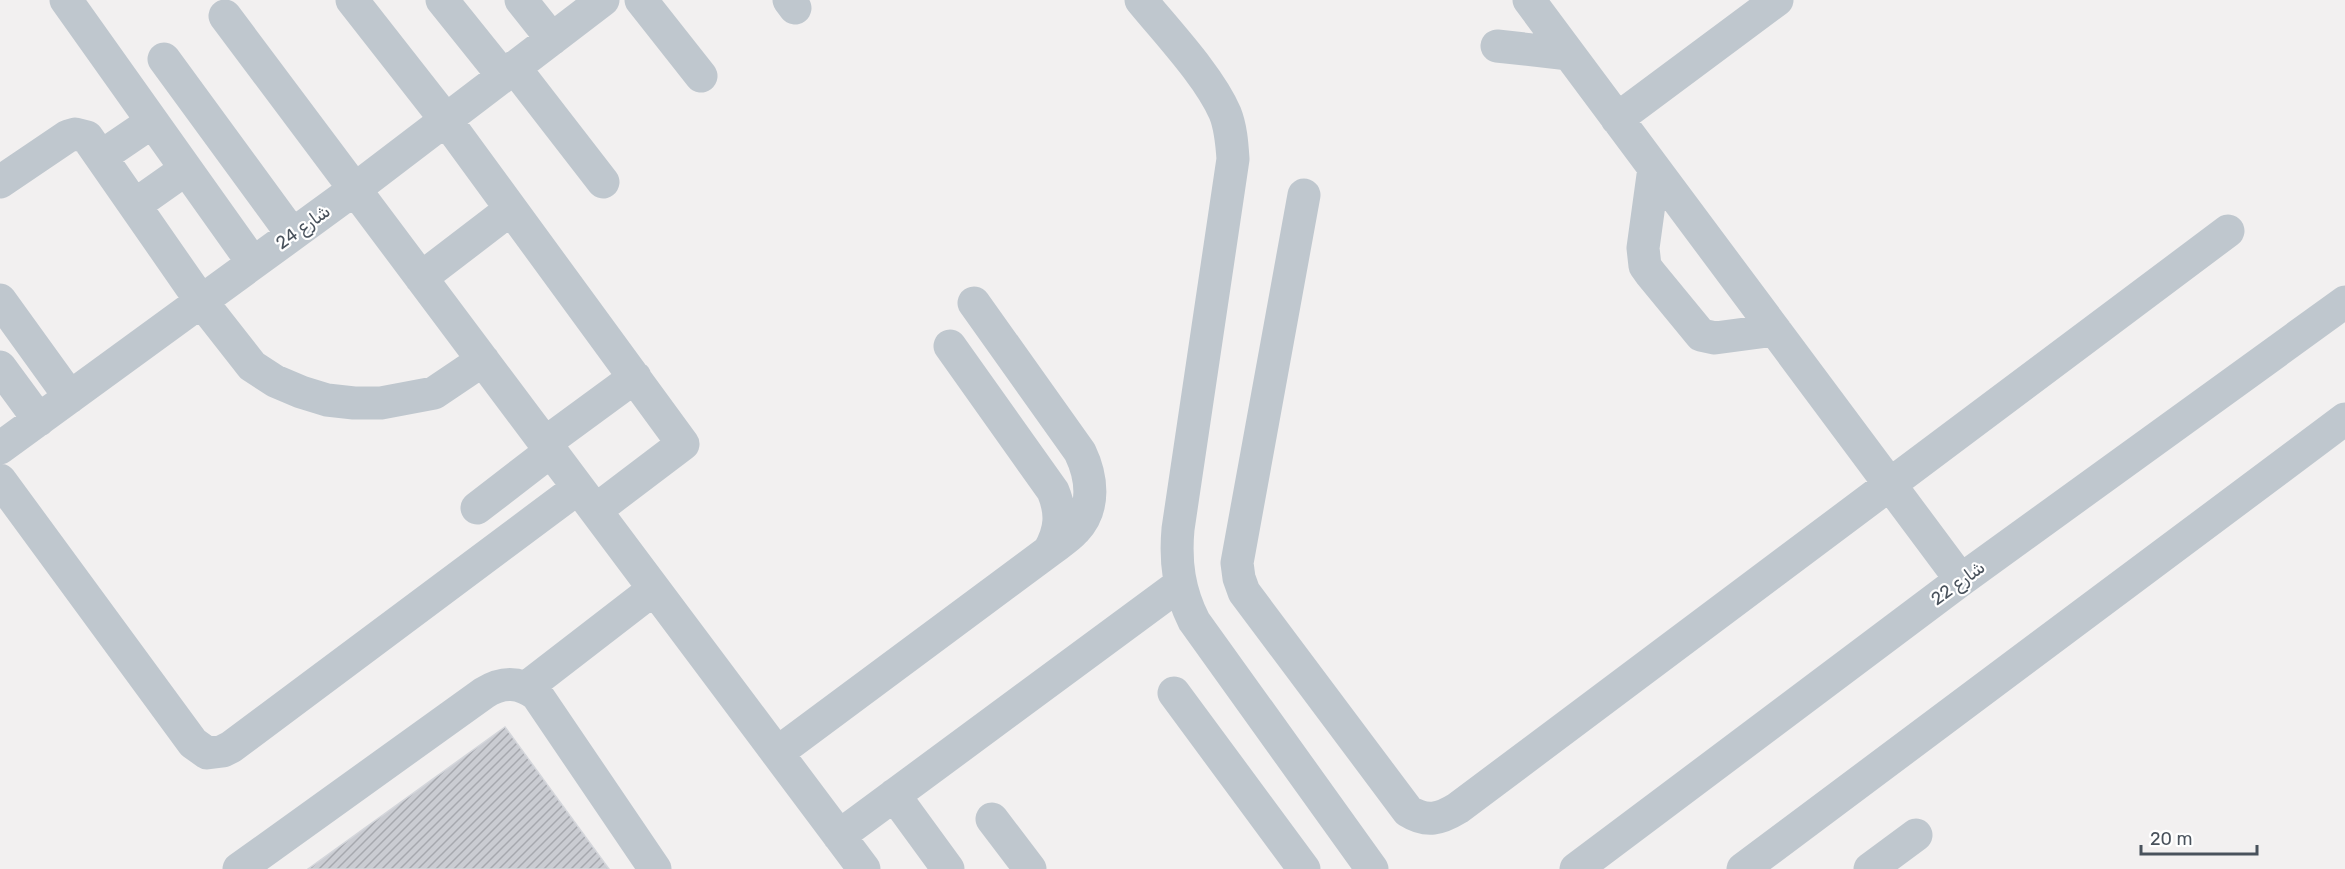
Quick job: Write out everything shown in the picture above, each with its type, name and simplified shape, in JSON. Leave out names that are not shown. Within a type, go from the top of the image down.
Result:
[{"type":"street","points":[[66,0],[253,263]]},
{"type":"street","points":[[0,480],[193,743],[207,753],[223,751],[231,747],[587,499],[683,444],[446,120],[352,0]]},
{"type":"street","points":[[442,0],[509,72],[603,182]]},
{"type":"street","points":[[521,0],[552,39]]},
{"type":"street","points":[[641,0],[701,76]]},
{"type":"street","points":[[1141,0],[1216,96],[1226,116],[1233,159],[1178,530],[1176,557],[1179,585],[1194,621],[1372,869]]},
{"type":"street","points":[[1528,0],[1961,580]]},
{"type":"street","points":[[1617,119],[1777,0]]},
{"type":"street","name":"شارع 24","points":[[0,448],[355,189],[552,39],[598,1]]},
{"type":"street","points":[[225,16],[864,869]]},
{"type":"street","points":[[1497,46],[1569,54]]},
{"type":"street","points":[[164,59],[292,234]]},
{"type":"street","points":[[102,156],[152,122]]},
{"type":"street","points":[[0,182],[68,135],[87,137],[201,301],[252,366],[275,381],[301,392],[327,400],[354,404],[381,404],[408,400],[434,393],[483,360]]},
{"type":"street","points":[[1654,168],[1643,248],[1643,257],[1650,273],[1701,335],[1715,338],[1775,330]]},
{"type":"street","points":[[135,205],[186,169]]},
{"type":"street","points":[[1304,195],[1238,564],[1239,578],[1244,592],[1253,605],[1408,811],[1417,817],[1428,819],[1438,819],[1458,808],[2228,231]]},
{"type":"street","points":[[421,278],[511,209]]},
{"type":"street","points":[[0,300],[70,397]]},
{"type":"street","name":"شارع 22","points":[[1576,869],[1961,580],[2345,302]]},
{"type":"street","points":[[777,753],[1049,551],[1076,530],[1085,515],[1090,499],[1091,483],[1087,466],[1080,452],[974,303]]},
{"type":"street","points":[[950,346],[1053,491],[1059,506],[1060,521],[1057,537],[1049,551]]},
{"type":"street","points":[[0,367],[39,420]]},
{"type":"street","points":[[477,508],[635,377]]},
{"type":"street","points":[[1743,869],[2345,419]]},
{"type":"street","points":[[839,836],[1179,585]]},
{"type":"street","points":[[527,687],[654,589]]},
{"type":"street","points":[[239,869],[484,693],[504,684],[527,687],[537,695],[656,869]]},
{"type":"street","points":[[1174,693],[1304,869]]},
{"type":"street","points":[[894,795],[948,869]]},
{"type":"street","points":[[992,819],[1030,869]]},
{"type":"street","points":[[1870,869],[1916,835]]},
{"type":"building","points":[[505,727],[609,869],[308,869]]}]
